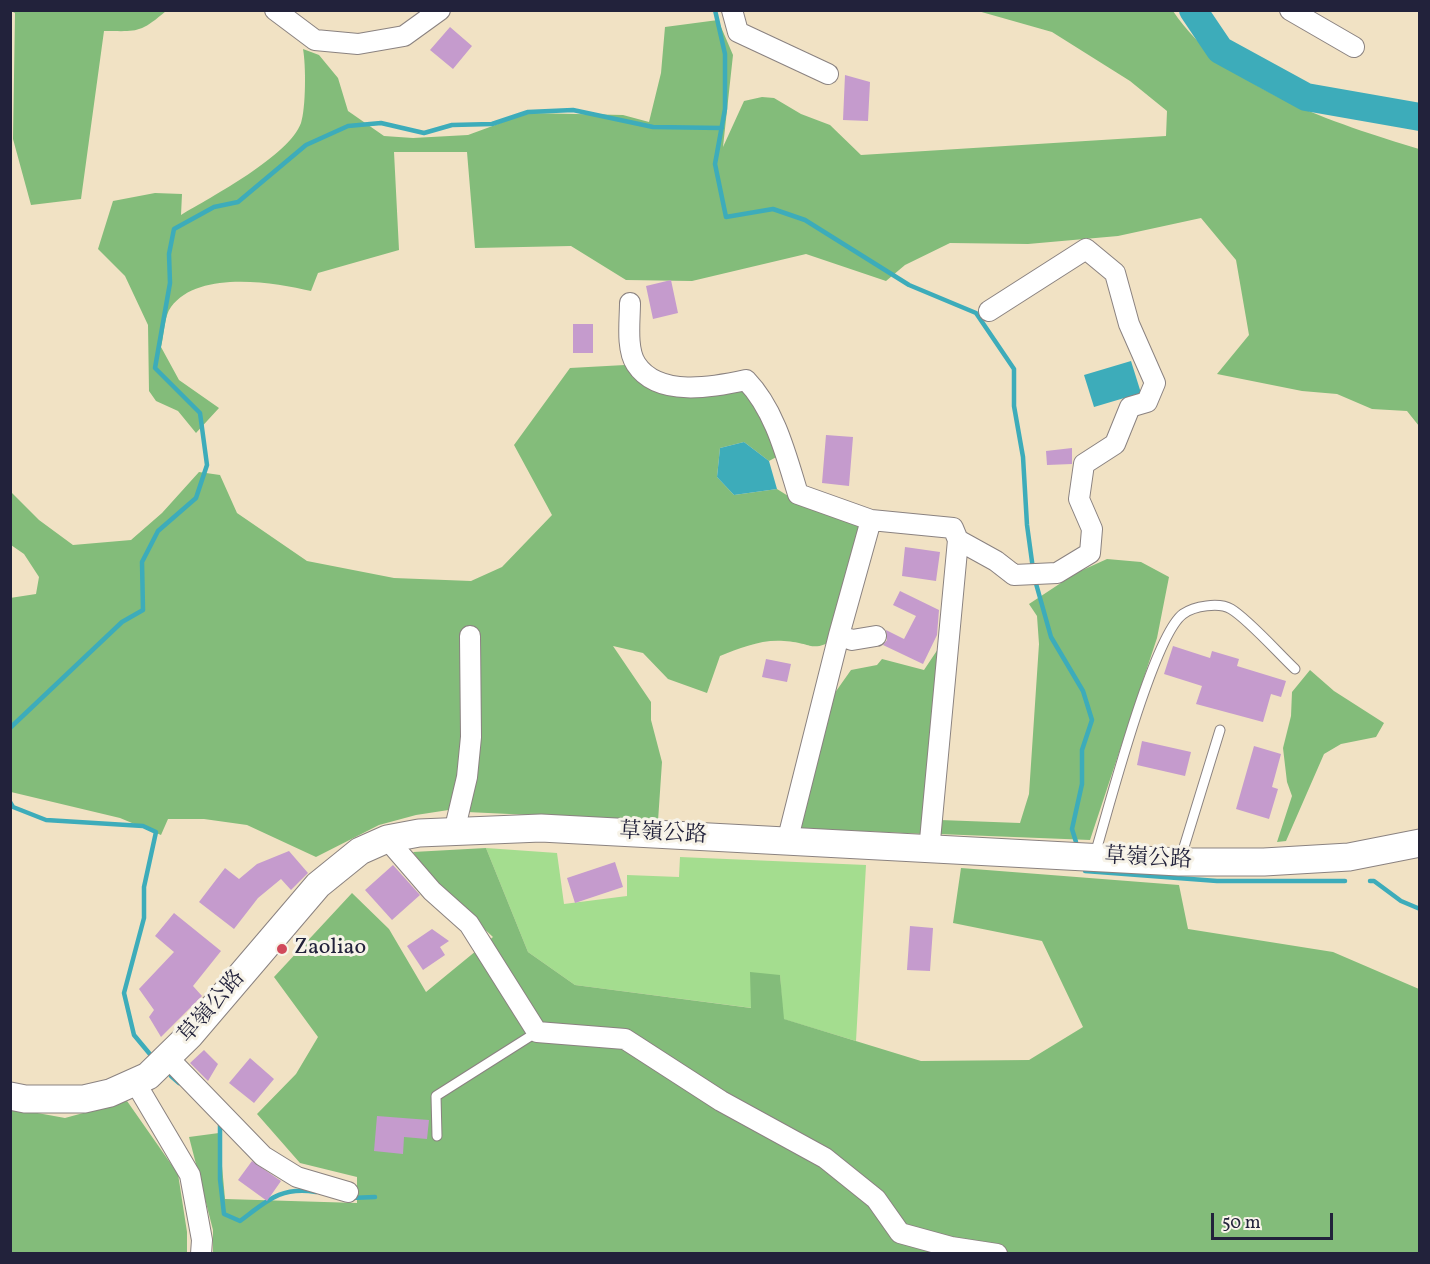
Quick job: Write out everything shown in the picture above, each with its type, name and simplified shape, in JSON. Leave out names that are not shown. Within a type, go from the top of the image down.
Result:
[{"type":"main road","name":"草嶺公路","points":[[10,1096],[84,1099],[110,1093],[148,1076],[169,1059],[318,885],[360,851],[387,839],[419,833],[541,828],[929,851],[1094,856],[1179,862],[1264,862],[1349,856],[1419,843]]},
{"type":"street","points":[[275,10],[315,40],[358,44],[404,36],[440,10]]},
{"type":"street","points":[[732,10],[738,32],[828,74]]},
{"type":"street","points":[[1290,10],[1354,47]]},
{"type":"street","points":[[958,540],[996,561],[1014,575],[1057,573],[1090,553],[1092,529],[1079,499],[1084,464],[1115,444],[1130,407],[1147,402],[1155,383],[1129,324],[1115,273],[1086,249],[989,311]]},
{"type":"street","points":[[630,303],[630,342],[636,363],[650,376],[674,387],[717,386],[747,380],[758,392],[786,452],[798,494],[871,520],[953,528],[958,540],[929,851]]},
{"type":"street","points":[[787,842],[839,635],[871,520]]},
{"type":"street","points":[[839,635],[852,640],[876,636]]},
{"type":"street","points":[[454,832],[467,777],[471,737],[470,636]]},
{"type":"street","points":[[387,839],[432,891],[469,924],[537,1032],[625,1039],[721,1101],[825,1158],[876,1199],[900,1233],[951,1247],[997,1254]]},
{"type":"street","points":[[169,1059],[263,1156],[297,1177],[348,1192]]},
{"type":"street","points":[[135,1082],[190,1175],[202,1240],[201,1254]]},
{"type":"lane","points":[[1094,856],[1145,688],[1171,630],[1182,614],[1209,605],[1230,609],[1295,669]]},
{"type":"lane","points":[[1179,862],[1220,730]]},
{"type":"lane","points":[[437,1136],[436,1096],[537,1032]]},
{"type":"green space","points":[[11,11],[166,11],[150,24],[137,30],[104,31],[81,199],[31,205],[13,139],[15,13]]},
{"type":"green space","points":[[978,11],[1173,11],[1195,38],[1221,62],[1251,82],[1284,100],[1318,114],[1419,149],[1419,426],[1407,411],[1372,409],[1337,394],[1302,391],[1217,374],[1249,335],[1236,260],[1201,218],[1118,236],[1028,244],[950,243],[905,265],[886,281],[806,254],[692,281],[626,280],[571,246],[475,248],[467,152],[394,152],[399,250],[318,273],[311,291],[257,282],[217,283],[183,295],[171,307],[161,347],[179,380],[219,408],[196,433],[178,411],[156,401],[149,391],[148,325],[125,276],[98,249],[113,201],[155,193],[182,194],[181,215],[266,162],[294,136],[301,123],[305,86],[303,49],[319,55],[338,78],[348,111],[384,136],[413,138],[468,135],[528,113],[623,115],[649,122],[661,73],[665,27],[718,20],[733,55],[723,147],[744,101],[762,97],[774,98],[801,114],[830,125],[861,155],[1166,136],[1167,111],[1130,81],[1052,32]]},
{"type":"green space","points":[[625,365],[644,379],[742,387],[757,402],[780,455],[769,461],[744,442],[720,448],[717,477],[734,495],[777,489],[793,499],[868,526],[841,637],[817,646],[768,641],[720,656],[707,693],[668,679],[643,653],[613,646],[651,702],[651,720],[662,762],[658,821],[467,812],[464,725],[455,809],[416,815],[379,825],[316,857],[247,825],[204,819],[168,819],[161,835],[120,818],[11,792],[10,598],[36,594],[39,577],[24,554],[11,545],[11,492],[39,520],[73,545],[131,540],[162,513],[199,472],[220,475],[237,513],[307,561],[394,578],[471,581],[502,567],[552,515],[514,445],[570,368]]},
{"type":"green space","points":[[1107,559],[1141,562],[1169,577],[1157,638],[1090,840],[938,834],[940,820],[1020,823],[1029,794],[1039,644],[1037,616],[1029,604],[1076,573]]},
{"type":"green space","points":[[942,643],[925,834],[797,828],[827,704],[851,670],[877,665],[882,659],[924,670]]},
{"type":"green space","points":[[1310,670],[1334,691],[1384,723],[1376,737],[1341,744],[1324,754],[1286,841],[1277,842],[1292,796],[1287,782],[1283,748],[1291,716],[1292,692]]},
{"type":"green space","points":[[486,848],[557,853],[564,904],[627,896],[627,875],[679,877],[680,857],[866,865],[856,1041],[783,1019],[780,975],[752,1008],[575,985],[528,952]]},
{"type":"green space","points":[[486,848],[528,952],[575,985],[751,1008],[750,972],[780,975],[784,1019],[921,1061],[1029,1060],[1083,1027],[1042,941],[953,923],[961,868],[1179,885],[1188,929],[1333,952],[1419,989],[1419,1253],[213,1253],[213,1230],[189,1137],[219,1133],[225,1199],[357,1203],[357,1177],[300,1163],[257,1114],[296,1074],[318,1037],[274,977],[352,893],[389,929],[426,992],[493,937],[437,885],[413,852]]},
{"type":"green space","points":[[127,1101],[178,1174],[187,1232],[187,1253],[11,1253],[10,1108],[65,1118]]},
{"type":"water","points":[[1131,361],[1141,393],[1094,407],[1084,375]]},
{"type":"water","points":[[744,442],[769,461],[777,489],[734,495],[717,477],[720,448]]},
{"type":"building","points":[[450,27],[472,46],[453,69],[430,50]]},
{"type":"building","points":[[845,75],[870,82],[868,121],[843,120]]},
{"type":"building","points":[[671,280],[678,313],[653,319],[646,286]]},
{"type":"building","points":[[573,324],[593,324],[593,353],[573,353]]},
{"type":"building","points":[[826,435],[853,437],[849,486],[822,483]]},
{"type":"building","points":[[1072,448],[1072,464],[1047,465],[1046,451]]},
{"type":"building","points":[[905,547],[940,552],[936,581],[902,576]]},
{"type":"building","points":[[900,591],[939,610],[937,635],[923,664],[883,645],[887,640],[886,630],[904,639],[916,616],[893,605]]},
{"type":"building","points":[[1173,646],[1210,658],[1212,651],[1239,659],[1237,666],[1286,681],[1281,697],[1271,694],[1263,722],[1196,704],[1202,686],[1164,674]]},
{"type":"building","points":[[766,659],[791,664],[787,682],[762,677]]},
{"type":"building","points":[[1142,741],[1191,752],[1185,776],[1137,765]]},
{"type":"building","points":[[1254,746],[1281,754],[1272,787],[1278,789],[1269,819],[1236,809]]},
{"type":"building","points":[[289,851],[308,873],[291,890],[281,879],[258,898],[234,929],[199,902],[225,868],[239,879],[257,864]]},
{"type":"building","points":[[615,862],[623,887],[575,903],[567,878]]},
{"type":"building","points":[[393,865],[420,895],[392,920],[365,890]]},
{"type":"building","points":[[174,913],[221,951],[193,986],[202,996],[161,1037],[149,1017],[154,1010],[139,989],[174,952],[155,936]]},
{"type":"building","points":[[910,926],[933,928],[930,971],[907,970]]},
{"type":"building","points":[[432,929],[449,941],[440,947],[445,955],[423,970],[407,946]]},
{"type":"building","points":[[204,1050],[218,1064],[208,1081],[190,1063]]},
{"type":"building","points":[[250,1058],[274,1079],[254,1103],[229,1083]]},
{"type":"building","points":[[377,1116],[429,1120],[427,1139],[404,1137],[403,1154],[374,1151]]},
{"type":"building","points":[[252,1161],[281,1181],[267,1201],[238,1180]]},
{"type":"waterway","points":[[715,10],[725,54],[725,109],[715,164],[726,217],[773,209],[805,220],[909,285],[976,313],[1014,369],[1014,406],[1023,457],[1027,525],[1033,569]]},
{"type":"waterway","points":[[1193,10],[1220,50],[1306,97],[1420,117]]},
{"type":"waterway","points":[[10,728],[122,622],[143,610],[142,562],[158,531],[196,498],[207,465],[200,413],[155,368],[170,283],[169,254],[174,229],[214,207],[238,202],[306,145],[348,126],[381,123],[424,133],[452,125],[492,124],[528,112],[573,110],[653,127],[722,128]]},
{"type":"waterway","points":[[1035,580],[1051,637],[1083,691],[1092,720],[1082,750],[1082,784],[1072,829],[1076,842]]},
{"type":"waterway","points":[[10,802],[13,807],[46,820],[143,826],[156,832],[144,887],[144,918],[124,993],[134,1035],[154,1059]]},
{"type":"waterway","points":[[1085,871],[1217,881],[1345,881]]},
{"type":"waterway","points":[[1370,881],[1374,881],[1401,901],[1420,909]]},
{"type":"waterway","points":[[171,1076],[179,1083]]},
{"type":"waterway","points":[[220,1122],[220,1179],[224,1214],[240,1221],[267,1201],[284,1193],[316,1192]]},
{"type":"waterway","points":[[351,1198],[375,1197]]},
{"type":"place","name":"Zaoliao","points":[[282,949]]}]
